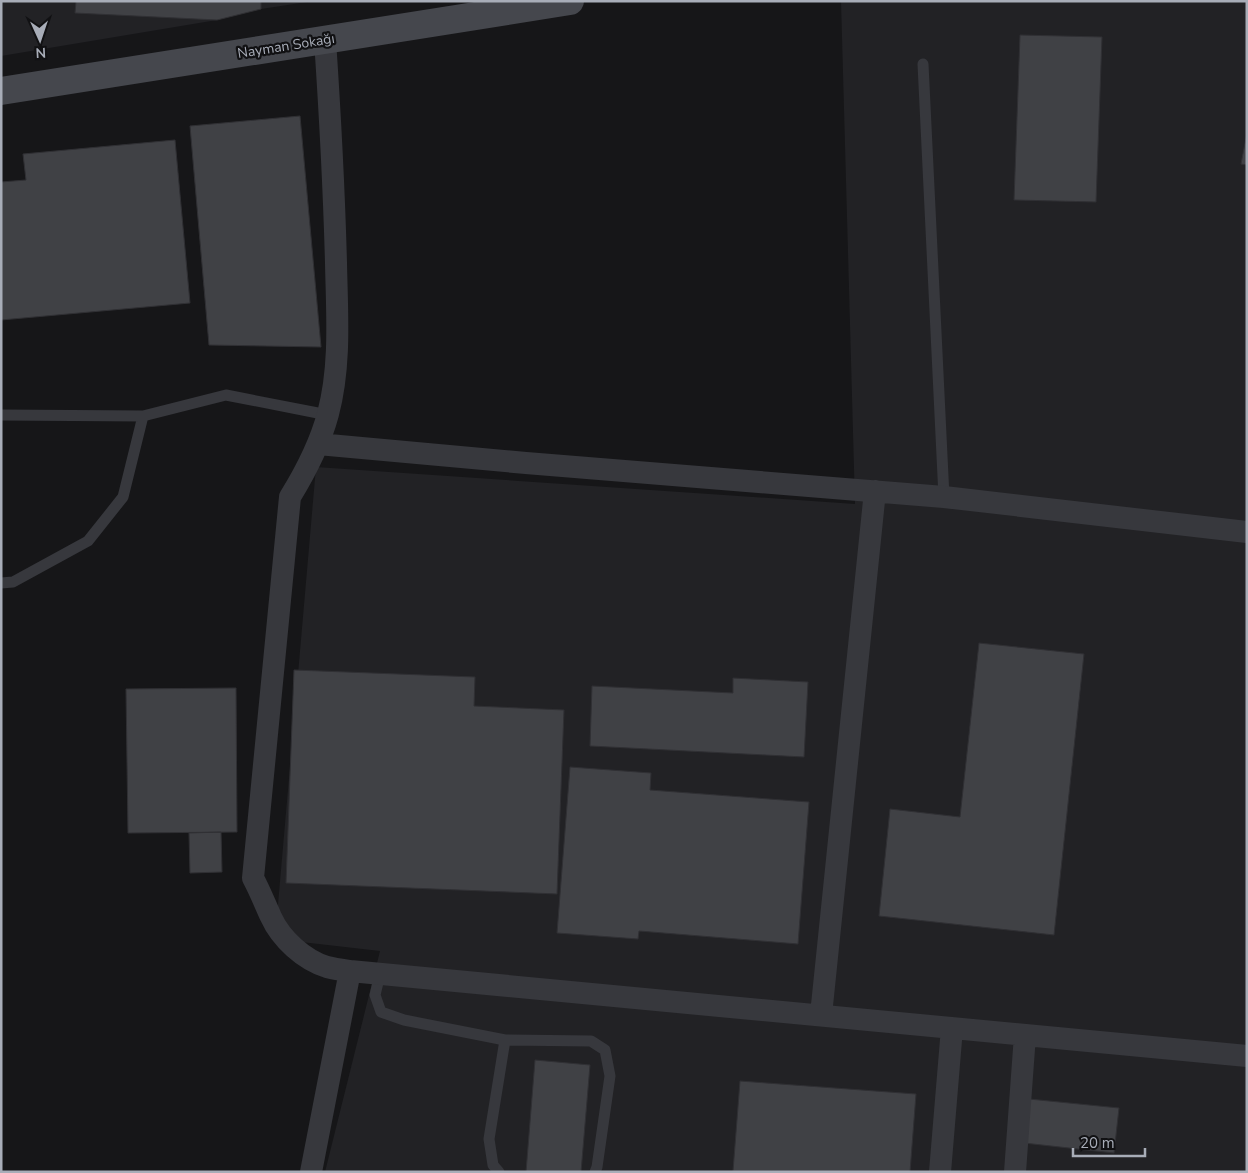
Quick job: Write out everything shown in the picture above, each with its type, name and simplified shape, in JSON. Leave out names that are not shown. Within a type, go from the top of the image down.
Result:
[{"type":"street","name":"Nayman Sokağı","points":[[1,91],[570,1]]},
{"type":"street","points":[[325,40],[334,202],[338,352],[328,415],[306,471],[290,497],[253,878],[271,918],[281,934],[309,959],[326,967],[350,972],[1247,1056]]},
{"type":"street","points":[[318,444],[944,497],[1247,532]]},
{"type":"street","points":[[822,1015],[875,491]]},
{"type":"street","points":[[311,1172],[350,972]]},
{"type":"street","points":[[940,1172],[952,1028]]},
{"type":"street","points":[[1016,1172],[1025,1035]]},
{"type":"lane","points":[[923,64],[944,497]]},
{"type":"lane","points":[[1,415],[143,416],[226,396],[328,415]]},
{"type":"lane","points":[[1,583],[13,582],[88,541],[122,496],[143,416]]},
{"type":"lane","points":[[380,974],[375,995],[381,1012],[404,1020],[505,1040],[591,1041],[606,1050],[610,1076],[595,1172]]},
{"type":"lane","points":[[498,1172],[493,1165],[489,1139],[505,1040]]},
{"type":"shaded area","points":[[1,1],[314,1],[261,9],[217,20],[1,56]]},
{"type":"shaded area","points":[[841,1],[1247,1],[1247,1172],[325,1172],[380,951],[275,939],[316,467],[855,504]]},
{"type":"building","points":[[76,1],[261,1],[261,9],[217,20],[75,13]]},
{"type":"building","points":[[1020,35],[1102,37],[1096,202],[1014,200]]},
{"type":"building","points":[[300,116],[321,347],[209,345],[190,126]]},
{"type":"building","points":[[1247,133],[1247,165],[1241,164]]},
{"type":"building","points":[[175,140],[190,303],[1,320],[1,182],[26,180],[23,154]]},
{"type":"building","points":[[979,643],[1084,654],[1054,935],[879,916],[890,809],[960,817]]},
{"type":"building","points":[[294,670],[475,677],[474,706],[564,710],[557,894],[286,883]]},
{"type":"building","points":[[733,678],[808,682],[804,757],[590,746],[592,686],[733,693]]},
{"type":"building","points":[[236,688],[237,832],[128,833],[126,689]]},
{"type":"building","points":[[570,767],[651,773],[650,790],[809,802],[798,944],[639,931],[638,939],[557,933]]},
{"type":"building","points":[[221,832],[222,872],[190,873],[189,833]]},
{"type":"building","points":[[535,1060],[590,1065],[581,1172],[526,1172]]},
{"type":"building","points":[[740,1081],[916,1094],[910,1172],[733,1171]]},
{"type":"building","points":[[1029,1099],[1119,1108],[1114,1153],[1024,1143]]}]
